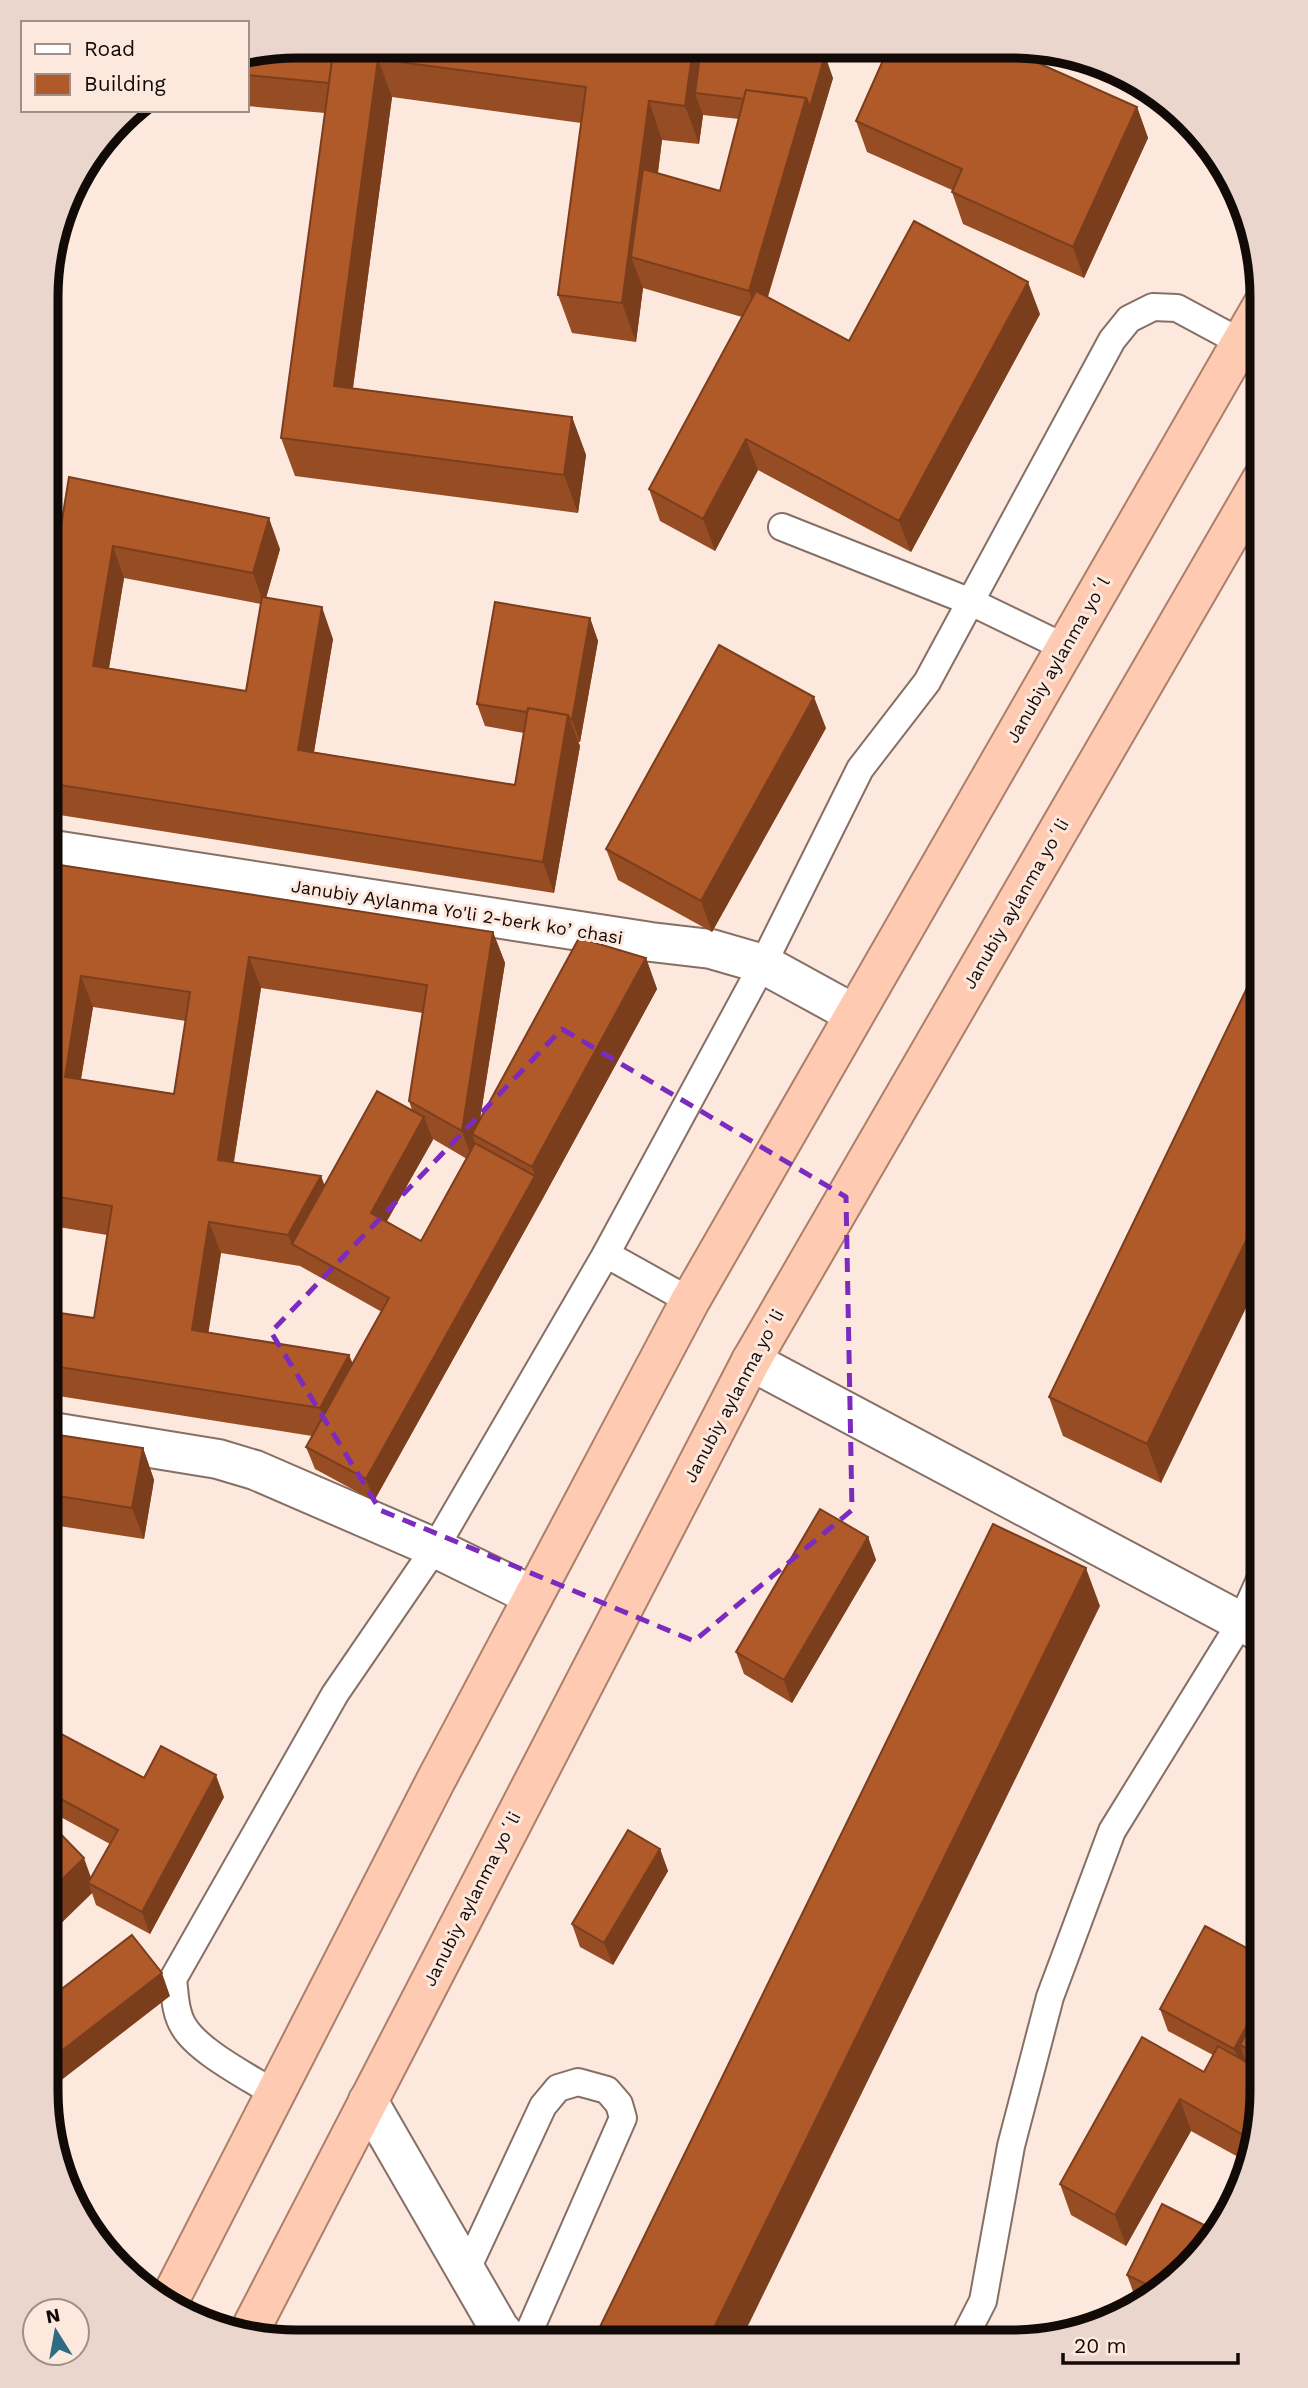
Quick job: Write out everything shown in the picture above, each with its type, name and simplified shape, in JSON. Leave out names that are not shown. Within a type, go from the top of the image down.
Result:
[{"type":"highway","name":"Janubiy aylanma yoʻl","points":[[854,1014],[1250,328]]},
{"type":"highway","name":"Janubiy aylanma yoʻli","points":[[252,2325],[751,1361],[1250,500]]},
{"type":"highway","points":[[173,2295],[533,1596],[690,1301],[854,1014]]},
{"type":"street","name":"Janubiy Аylanma Yo'li 2-berk koʼchasi","points":[[58,851],[711,949],[763,964],[854,1014]]},
{"type":"street","points":[[751,1361],[1250,1627]]},
{"type":"street","points":[[58,1433],[218,1459],[256,1470],[435,1548],[533,1596]]},
{"type":"street","points":[[368,2101],[501,2330]]},
{"type":"lane","points":[[275,2094],[200,2045],[184,2027],[177,2008],[173,1979],[335,1694],[435,1548],[606,1254],[763,964],[860,769],[928,681],[1112,340],[1129,319],[1153,307],[1177,308],[1242,342]]},
{"type":"lane","points":[[782,527],[971,602],[1066,648]]},
{"type":"lane","points":[[606,1254],[690,1301]]},
{"type":"lane","points":[[968,2330],[983,2301],[1010,2146],[1051,1997],[1112,1831],[1250,1629]]},
{"type":"lane","points":[[466,2271],[543,2106],[558,2088],[578,2082],[607,2090],[619,2104],[623,2118],[530,2330]]},
{"type":"highlighted area","points":[[562,1029],[846,1197],[852,1510],[694,1641],[380,1510],[271,1332]]},
{"type":"building","points":[[281,58],[332,58],[329,83],[248,75],[248,63]]},
{"type":"building","points":[[332,58],[692,58],[685,106],[649,101],[622,303],[558,295],[586,87],[378,59],[334,386],[572,417],[564,475],[281,438]]},
{"type":"building","points":[[700,58],[824,58],[810,107],[806,98],[746,90],[744,99],[695,93]]},
{"type":"building","points":[[884,58],[1030,59],[1137,107],[1073,247],[952,192],[962,169],[856,121]]},
{"type":"building","points":[[746,90],[806,98],[749,291],[631,257],[643,169],[720,191]]},
{"type":"building","points":[[914,221],[1028,282],[899,521],[746,439],[703,519],[649,489],[756,291],[849,341]]},
{"type":"building","points":[[69,477],[269,518],[253,573],[113,546],[93,666],[246,691],[262,597],[322,607],[298,750],[515,785],[528,708],[568,715],[543,862],[58,785],[58,544]]},
{"type":"building","points":[[495,602],[590,618],[572,720],[568,715],[528,708],[527,712],[477,704]]},
{"type":"building","points":[[719,645],[814,697],[701,901],[606,849]]},
{"type":"building","points":[[58,865],[493,932],[462,1131],[409,1101],[427,985],[249,957],[218,1160],[321,1176],[288,1235],[209,1222],[192,1330],[349,1355],[320,1408],[58,1367],[58,1313],[94,1318],[112,1206],[58,1197]],"holes":[[[81,976],[190,992],[174,1094],[65,1077]]]},
{"type":"building","points":[[579,938],[646,958],[532,1167],[472,1134]]},
{"type":"building","points":[[1250,982],[1250,1233],[1147,1444],[1049,1397]]},
{"type":"building","points":[[377,1091],[424,1117],[371,1213],[421,1241],[475,1143],[535,1176],[366,1479],[306,1447],[389,1298],[292,1244]]},
{"type":"building","points":[[58,1435],[143,1448],[132,1508],[58,1496]]},
{"type":"building","points":[[820,1509],[868,1537],[784,1680],[736,1652]]},
{"type":"building","points":[[993,1524],[1086,1568],[713,2330],[598,2330]]},
{"type":"building","points":[[58,1732],[144,1778],[161,1746],[216,1775],[142,1912],[88,1883],[118,1830],[58,1798]]},
{"type":"building","points":[[628,1830],[660,1849],[604,1943],[572,1924]]},
{"type":"building","points":[[58,1831],[84,1858],[58,1883]]},
{"type":"building","points":[[1205,1926],[1250,1950],[1250,2020],[1234,2049],[1160,2009]]},
{"type":"building","points":[[132,1935],[162,1973],[58,2054],[58,1992]]},
{"type":"building","points":[[1250,2026],[1250,2050],[1240,2045]]},
{"type":"building","points":[[1142,2037],[1204,2072],[1218,2046],[1250,2064],[1250,2107],[1246,2137],[1180,2099],[1115,2215],[1060,2184]]},
{"type":"building","points":[[1162,2204],[1208,2227],[1180,2260],[1150,2286],[1127,2275]]}]
